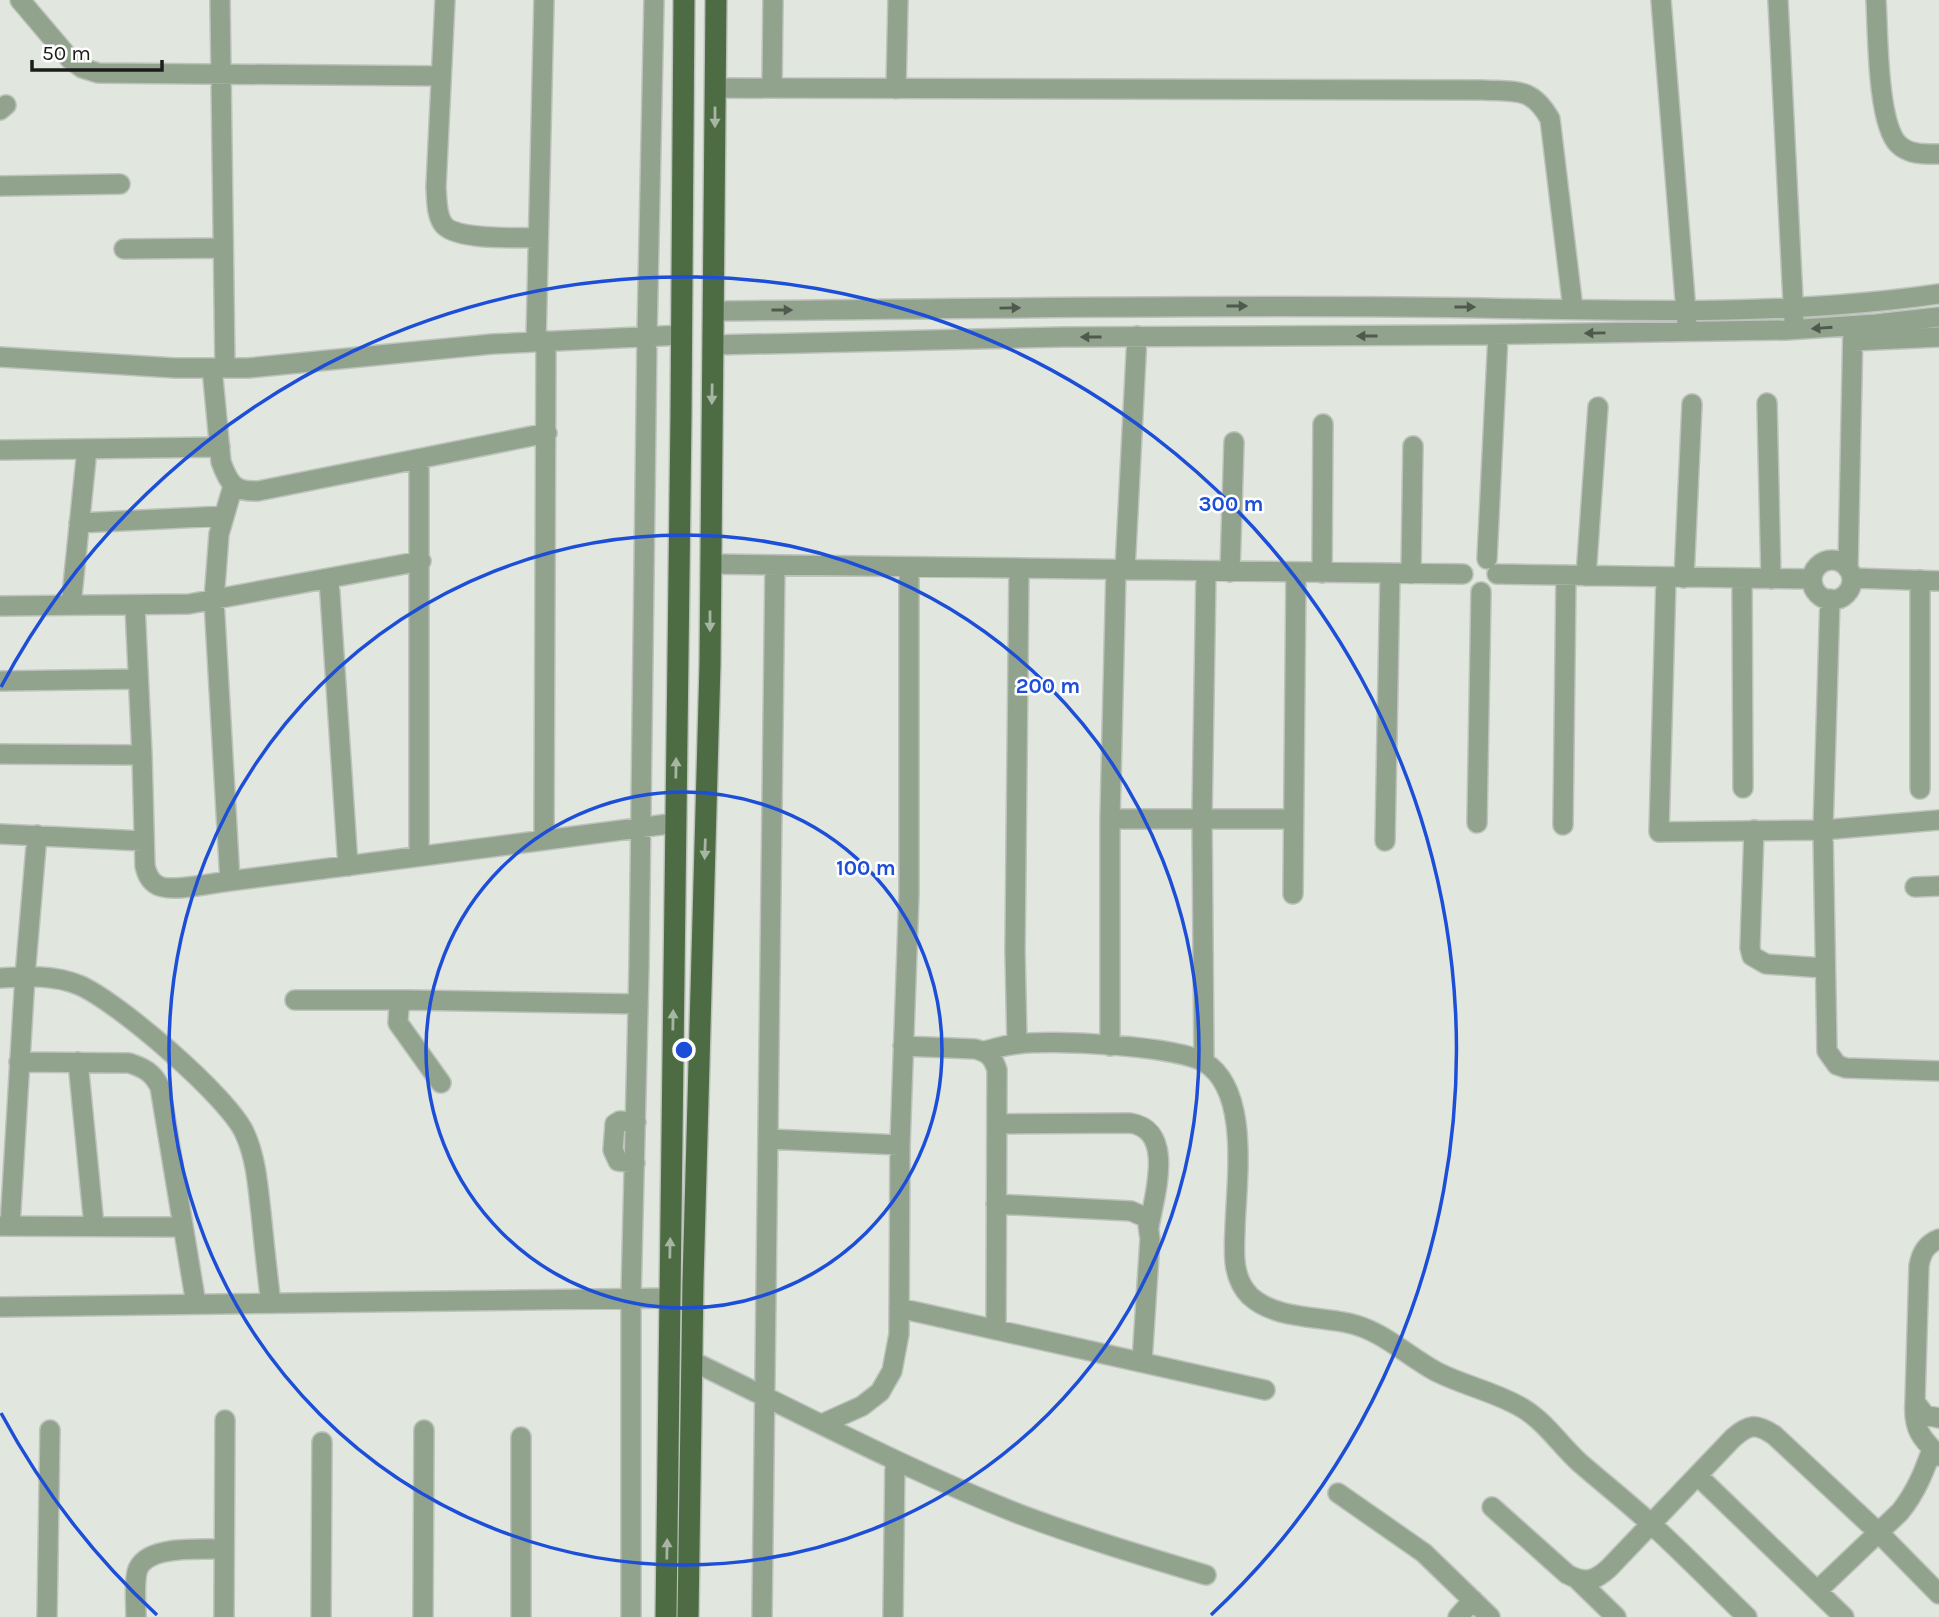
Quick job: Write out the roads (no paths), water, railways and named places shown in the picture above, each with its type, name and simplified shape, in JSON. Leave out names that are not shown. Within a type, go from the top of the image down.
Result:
[{"type":"main road","points":[[666,1617],[684,0]]},
{"type":"main road","points":[[688,1617],[710,564],[716,0]]},
{"type":"main road","points":[[682,329],[713,327]]},
{"type":"street","points":[[20,0],[70,59],[82,68],[98,73],[440,76]]},
{"type":"street","points":[[220,0],[223,248],[218,368],[221,462],[226,477],[233,486],[244,491],[258,491],[547,433]]},
{"type":"street","points":[[445,0],[436,187],[438,210],[443,224],[452,232],[466,235],[538,238]]},
{"type":"street","points":[[544,0],[538,238],[547,433],[544,840]]},
{"type":"street","points":[[631,1617],[632,1298],[654,0]]},
{"type":"street","points":[[772,88],[773,0]]},
{"type":"street","points":[[896,89],[898,0]]},
{"type":"street","points":[[1661,0],[1688,332]]},
{"type":"street","points":[[1778,0],[1794,330]]},
{"type":"street","points":[[1876,0],[1881,91],[1890,131],[1898,144],[1911,152],[1939,154]]},
{"type":"street","points":[[715,88],[1483,90],[1529,94],[1541,103],[1550,118],[1573,309]]},
{"type":"street","points":[[0,186],[120,184]]},
{"type":"street","points":[[124,249],[223,248]]},
{"type":"street","points":[[713,327],[1282,306],[1793,309],[1849,306],[1939,295]]},
{"type":"street","points":[[1853,333],[1939,317]]},
{"type":"street","points":[[713,327],[1137,337],[1794,330],[1939,337]]},
{"type":"street","points":[[0,357],[218,368],[647,336],[682,329]]},
{"type":"street","points":[[1853,333],[1851,573],[1848,591],[1830,599],[1816,592],[1811,579],[1816,568],[1828,561],[1840,562],[1851,573],[1929,581],[1920,789]]},
{"type":"street","points":[[1498,335],[1492,567],[1493,587],[1481,593],[1468,586],[1463,574],[1465,566],[1471,559],[1480,557],[1492,567],[1576,575],[1811,579]]},
{"type":"street","points":[[1110,1046],[1110,819],[1120,570],[1137,337]]},
{"type":"street","points":[[1767,403],[1771,579]]},
{"type":"street","points":[[1692,404],[1675,578],[1659,832],[1823,830],[1939,820]]},
{"type":"street","points":[[1563,825],[1576,575],[1598,407]]},
{"type":"street","points":[[1322,573],[1324,425]]},
{"type":"street","points":[[1230,572],[1234,442]]},
{"type":"street","points":[[1411,574],[1412,446]]},
{"type":"street","points":[[0,450],[220,447]]},
{"type":"street","points":[[71,605],[87,449]]},
{"type":"street","points":[[419,459],[419,856]]},
{"type":"street","points":[[230,881],[215,600],[219,534],[233,486]]},
{"type":"street","points":[[79,523],[223,516]]},
{"type":"street","points":[[0,606],[189,604],[421,561]]},
{"type":"street","points":[[710,564],[1463,574]]},
{"type":"street","points":[[762,1617],[775,565]]},
{"type":"street","points":[[822,1424],[862,1406],[880,1392],[892,1371],[899,1334],[900,1145],[909,881],[909,567]]},
{"type":"street","points":[[1017,1044],[1015,951],[1019,569]]},
{"type":"street","points":[[1204,1062],[1202,818],[1206,571]]},
{"type":"street","points":[[1293,894],[1296,572]]},
{"type":"street","points":[[1385,841],[1390,574]]},
{"type":"street","points":[[329,579],[348,866]]},
{"type":"street","points":[[1742,579],[1743,788]]},
{"type":"street","points":[[1477,823],[1481,593]]},
{"type":"street","points":[[1830,599],[1823,830],[1827,1051],[1837,1065],[1846,1068],[1939,1070]]},
{"type":"street","points":[[135,606],[145,866],[148,877],[158,886],[170,888],[230,881],[676,823]]},
{"type":"street","points":[[0,681],[138,679]]},
{"type":"street","points":[[0,754],[142,755]]},
{"type":"street","points":[[1110,819],[1293,819]]},
{"type":"street","points":[[1754,831],[1750,948],[1752,956],[1766,964],[1824,968]]},
{"type":"street","points":[[0,834],[143,841]]},
{"type":"street","points":[[37,835],[5,1226],[183,1227]]},
{"type":"street","points":[[1916,887],[1939,886]]},
{"type":"street","points":[[0,978],[54,978],[77,984],[100,995],[163,1046],[214,1094],[238,1121],[250,1147],[257,1178],[271,1303]]},
{"type":"street","points":[[295,1000],[638,1004]]},
{"type":"street","points":[[407,1000],[399,1006],[398,1023],[441,1083]]},
{"type":"street","points":[[903,1046],[985,1051],[1044,1042],[1110,1046],[1183,1056],[1204,1062],[1228,1089],[1237,1119],[1235,1269],[1249,1294],[1260,1303],[1282,1312],[1369,1329],[1433,1370],[1516,1404],[1533,1415],[1578,1460],[1651,1524],[1746,1617]]},
{"type":"street","points":[[985,1051],[994,1059],[997,1070],[996,1330]]},
{"type":"street","points":[[19,1062],[129,1063],[154,1075],[160,1087],[195,1304]]},
{"type":"street","points":[[78,1062],[94,1226]]},
{"type":"street","points":[[997,1124],[1130,1123],[1144,1126],[1154,1137],[1158,1161],[1149,1227],[1142,1362]]},
{"type":"street","points":[[768,1139],[900,1145]]},
{"type":"street","points":[[996,1204],[1131,1211],[1147,1218],[1149,1227]]},
{"type":"street","points":[[1817,1591],[1879,1533],[1912,1497],[1935,1452],[1918,1432],[1914,1418],[1919,1266],[1926,1247],[1939,1239]]},
{"type":"street","points":[[0,1307],[670,1298]]},
{"type":"street","points":[[899,1308],[1265,1390]]},
{"type":"street","points":[[692,1361],[895,1461],[1018,1513],[1206,1576]]},
{"type":"street","points":[[1915,1402],[1925,1415],[1939,1418]]},
{"type":"street","points":[[224,1617],[225,1420]]},
{"type":"street","points":[[1578,1580],[1587,1581],[1599,1577],[1741,1431],[1753,1426],[1762,1427],[1773,1434],[1879,1533],[1939,1594]]},
{"type":"street","points":[[47,1617],[50,1430]]},
{"type":"street","points":[[423,1617],[424,1430]]},
{"type":"street","points":[[521,1437],[522,1617]]},
{"type":"street","points":[[321,1617],[322,1442]]},
{"type":"street","points":[[893,1617],[895,1461]]},
{"type":"street","points":[[1698,1476],[1844,1617]]},
{"type":"street","points":[[1338,1493],[1424,1553],[1490,1617]]},
{"type":"street","points":[[1492,1507],[1567,1574],[1578,1580],[1616,1617]]},
{"type":"street","points":[[136,1617],[137,1573],[148,1556],[160,1552],[224,1549]]},
{"type":"street","points":[[1458,1617],[1473,1600]]}]
